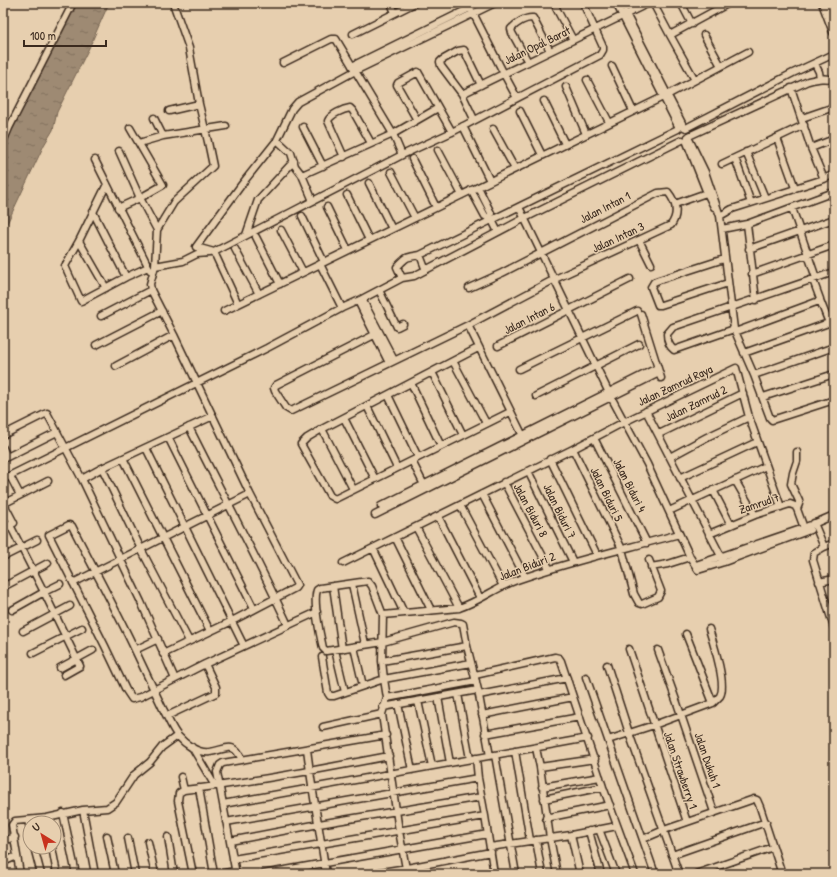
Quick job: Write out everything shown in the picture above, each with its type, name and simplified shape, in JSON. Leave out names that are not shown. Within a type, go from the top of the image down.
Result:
[{"type":"street","points":[[3,142],[73,3]]},
{"type":"street","points":[[163,654],[210,630],[232,621],[295,588],[297,585],[250,494],[151,290],[151,266],[157,230],[161,226],[174,202],[213,166],[199,104],[189,48],[173,3]]},
{"type":"street","points":[[391,3],[395,12]]},
{"type":"street","points":[[353,34],[414,3]]},
{"type":"street","points":[[238,304],[214,252],[196,247],[242,184],[277,140],[292,109],[298,102],[353,68],[480,3]]},
{"type":"street","points":[[471,8],[495,3]]},
{"type":"street","points":[[557,3],[556,8],[573,40]]},
{"type":"street","points":[[107,184],[79,241],[64,266],[81,301],[126,277],[151,266],[183,261],[197,254],[214,252],[402,155],[452,132],[474,119],[602,53],[603,46],[583,3]]},
{"type":"street","points":[[616,3],[625,15]]},
{"type":"street","points":[[621,3],[625,15],[682,128],[688,130],[686,138],[719,216],[735,330],[763,397],[770,418],[772,420],[834,400]]},
{"type":"street","name":"Jalan Opal Barat","points":[[462,94],[649,3]]},
{"type":"street","points":[[653,3],[695,80]]},
{"type":"street","points":[[681,3],[692,24]]},
{"type":"street","points":[[670,35],[729,3]]},
{"type":"street","points":[[823,3],[833,27]]},
{"type":"street","points":[[471,8],[517,98]]},
{"type":"street","points":[[528,62],[512,32],[511,29],[515,24],[532,17],[550,51]]},
{"type":"street","points":[[704,35],[721,66]]},
{"type":"street","points":[[283,63],[334,38],[336,39],[393,134],[402,155]]},
{"type":"street","points":[[474,119],[462,94],[441,66],[440,62],[462,50],[465,52],[481,85]]},
{"type":"street","points":[[224,311],[633,111],[748,52]]},
{"type":"street","points":[[402,278],[398,268],[409,256],[420,255],[834,54]]},
{"type":"street","points":[[815,64],[820,78]]},
{"type":"street","points":[[612,66],[633,111]]},
{"type":"street","points":[[417,120],[397,85],[418,72],[452,132]]},
{"type":"street","points":[[793,74],[798,85]]},
{"type":"street","points":[[3,479],[267,348],[402,278],[414,276],[425,268],[686,138],[798,85],[820,78],[830,78],[834,80]]},
{"type":"street","points":[[587,80],[609,122]]},
{"type":"street","points":[[566,87],[586,134]]},
{"type":"street","points":[[791,88],[811,148],[824,179]]},
{"type":"street","points":[[544,101],[565,144]]},
{"type":"street","points":[[169,111],[199,104]]},
{"type":"street","points":[[802,118],[834,107]]},
{"type":"street","points":[[344,157],[328,122],[329,118],[346,109],[350,108],[353,111],[371,144]]},
{"type":"street","points":[[302,176],[393,134],[438,108]]},
{"type":"street","points":[[520,111],[542,155]]},
{"type":"street","points":[[154,118],[163,136]]},
{"type":"street","points":[[722,164],[804,125]]},
{"type":"street","points":[[139,144],[163,136],[226,126]]},
{"type":"street","points":[[463,126],[490,181]]},
{"type":"street","points":[[303,127],[323,166]]},
{"type":"street","points":[[118,208],[140,198],[163,184],[130,128]]},
{"type":"street","points":[[682,128],[676,132],[677,137],[686,138]]},
{"type":"street","points":[[493,129],[514,169]]},
{"type":"street","points":[[777,138],[795,188]]},
{"type":"street","points":[[811,148],[834,139]]},
{"type":"street","points":[[277,140],[291,153],[313,201]]},
{"type":"street","points":[[438,150],[462,195]]},
{"type":"street","points":[[119,151],[140,198],[157,230]]},
{"type":"street","points":[[746,152],[765,198]]},
{"type":"street","points":[[735,158],[751,203]]},
{"type":"street","points":[[412,159],[436,207]]},
{"type":"street","points":[[95,160],[118,208],[151,266]]},
{"type":"street","points":[[246,235],[258,200],[294,161]]},
{"type":"street","points":[[391,172],[415,218]]},
{"type":"street","points":[[719,216],[732,209],[792,190],[834,174]]},
{"type":"street","points":[[369,183],[392,229]]},
{"type":"street","points":[[478,187],[491,213],[491,220]]},
{"type":"street","points":[[472,190],[485,216],[491,220],[498,232]]},
{"type":"street","name":"Jalan Intan 1","points":[[541,252],[662,192],[668,192],[675,204]]},
{"type":"street","points":[[675,204],[709,192]]},
{"type":"street","points":[[722,229],[747,224],[834,192]]},
{"type":"street","points":[[347,195],[369,240]]},
{"type":"street","name":"Jalan Intan 3","points":[[374,335],[276,385],[274,388],[275,391],[286,408],[291,411],[468,325],[555,279],[671,225],[675,217],[675,204]]},
{"type":"street","points":[[327,207],[348,250]]},
{"type":"street","points":[[519,207],[597,366],[613,393],[624,422],[647,464],[690,557],[696,565],[723,560],[834,515]]},
{"type":"street","points":[[744,353],[832,322],[820,300],[808,254],[792,208]]},
{"type":"street","points":[[93,212],[126,277]]},
{"type":"street","points":[[302,216],[342,308]]},
{"type":"street","points":[[749,249],[834,219]]},
{"type":"street","points":[[747,224],[756,300]]},
{"type":"street","points":[[281,230],[303,272]]},
{"type":"street","points":[[256,237],[280,284]]},
{"type":"street","points":[[639,240],[651,264]]},
{"type":"street","points":[[79,241],[106,288]]},
{"type":"street","points":[[752,274],[834,245]]},
{"type":"street","points":[[235,249],[259,294]]},
{"type":"street","points":[[469,288],[502,273],[541,252]]},
{"type":"street","points":[[420,255],[425,268]]},
{"type":"street","points":[[724,259],[659,280],[654,282],[651,287],[657,304],[661,305],[728,283]]},
{"type":"street","points":[[820,300],[814,304],[674,350],[667,338],[668,331],[673,327],[756,300],[834,272]]},
{"type":"street","name":"Jalan Intan 6","points":[[498,346],[630,279]]},
{"type":"street","points":[[101,316],[151,290]]},
{"type":"street","points":[[380,290],[397,327],[403,324]]},
{"type":"street","points":[[360,300],[374,335],[392,362]]},
{"type":"street","points":[[360,300],[392,362]]},
{"type":"street","points":[[96,345],[162,311]]},
{"type":"street","points":[[381,506],[407,496],[572,413],[659,373],[639,313],[519,369]]},
{"type":"street","points":[[468,325],[523,438]]},
{"type":"street","points":[[116,366],[174,335]]},
{"type":"street","points":[[536,396],[639,344]]},
{"type":"street","points":[[754,375],[834,347]]},
{"type":"street","points":[[478,348],[322,429],[307,438],[301,444],[330,496],[335,498],[510,412]]},
{"type":"street","points":[[453,361],[486,423]]},
{"type":"street","name":"Jalan Zamrud Raya","points":[[343,563],[550,459],[573,449],[646,411],[736,368],[743,393]]},
{"type":"street","points":[[432,372],[463,435]]},
{"type":"street","points":[[763,397],[834,374]]},
{"type":"street","points":[[410,383],[441,446]]},
{"type":"street","points":[[743,393],[757,442],[781,507]]},
{"type":"street","name":"Jalan Zamrud 2","points":[[659,434],[743,393]]},
{"type":"street","points":[[388,395],[418,457]]},
{"type":"street","points":[[367,406],[397,468]]},
{"type":"street","points":[[646,411],[659,434],[708,534],[723,560]]},
{"type":"street","points":[[3,435],[47,413],[64,448],[82,479],[119,560],[158,639],[163,654],[175,679]]},
{"type":"street","points":[[82,479],[102,468],[213,416]]},
{"type":"street","points":[[670,456],[749,417]]},
{"type":"street","points":[[344,418],[375,479]]},
{"type":"street","points":[[189,427],[228,506],[252,550],[288,625]]},
{"type":"street","points":[[322,429],[353,489]]},
{"type":"street","points":[[3,448],[5,458],[57,432]]},
{"type":"street","points":[[168,437],[254,609]]},
{"type":"street","name":"Jalan Biduri 4","points":[[594,438],[647,543]]},
{"type":"street","points":[[680,478],[757,442]]},
{"type":"street","points":[[146,448],[244,646]]},
{"type":"street","name":"Jalan Biduri 5","points":[[573,449],[622,549],[634,594],[639,604],[648,602],[658,597],[660,594],[660,588],[650,564],[668,564],[690,557]]},
{"type":"street","points":[[797,452],[797,461],[791,484],[799,501],[797,509]]},
{"type":"street","points":[[123,458],[162,538],[210,630]]},
{"type":"street","points":[[550,459],[597,555]]},
{"type":"street","points":[[412,461],[424,485]]},
{"type":"street","points":[[669,511],[766,466]]},
{"type":"street","points":[[375,515],[424,485],[466,467]]},
{"type":"street","points":[[102,468],[189,641]]},
{"type":"street","name":"Jalan Biduri 7","points":[[528,471],[573,562]]},
{"type":"street","points":[[10,476],[20,496]]},
{"type":"street","points":[[735,480],[755,516]]},
{"type":"street","points":[[3,528],[14,523],[3,504],[48,481]]},
{"type":"street","name":"Jalan Biduri 8","points":[[504,482],[549,568]]},
{"type":"street","points":[[714,490],[731,525]]},
{"type":"street","points":[[73,583],[250,494]]},
{"type":"street","points":[[482,494],[525,577]]},
{"type":"street","name":"Zamrud 7","points":[[708,534],[790,504],[795,506],[824,547]]},
{"type":"street","points":[[460,505],[503,586]]},
{"type":"street","points":[[438,516],[480,598]]},
{"type":"street","points":[[10,525],[80,666],[64,675]]},
{"type":"street","points":[[242,760],[236,749],[231,747],[201,752],[177,736],[154,690],[135,650],[71,525],[49,535],[106,646],[126,690],[132,699],[154,690],[205,664],[317,612]]},
{"type":"street","points":[[416,527],[460,608]]},
{"type":"street","name":"Jalan Biduri 2","points":[[383,616],[460,608],[471,604],[503,586],[549,568],[679,534]]},
{"type":"street","points":[[395,537],[431,610]]},
{"type":"street","points":[[3,557],[37,540]]},
{"type":"street","points":[[834,543],[816,550],[812,555],[834,628]]},
{"type":"street","points":[[373,548],[404,613]]},
{"type":"street","points":[[3,586],[48,563]]},
{"type":"street","points":[[819,582],[834,579]]},
{"type":"street","points":[[407,871],[393,793],[382,711],[387,698],[382,661],[383,642],[383,616],[371,583],[368,581],[320,588],[317,590],[316,596],[317,612],[322,648],[326,651],[383,642],[454,622],[461,622],[464,627],[471,663],[476,678],[485,734],[492,755],[516,874]]},
{"type":"street","points":[[12,610],[60,584]]},
{"type":"street","points":[[352,584],[365,644]]},
{"type":"street","points":[[333,586],[345,692]]},
{"type":"street","points":[[23,631],[70,606]]},
{"type":"street","points":[[33,653],[82,628]]},
{"type":"street","points":[[608,740],[713,703],[720,696],[721,691],[718,661],[709,629]]},
{"type":"street","points":[[686,634],[713,703]]},
{"type":"street","points":[[135,650],[158,639]]},
{"type":"street","points":[[382,661],[467,646]]},
{"type":"street","points":[[354,647],[363,686]]},
{"type":"street","name":"Jalan Strawberry 1","points":[[629,649],[687,822]]},
{"type":"street","points":[[60,668],[93,650]]},
{"type":"street","name":"Jalan Dukuh 1","points":[[658,650],[714,812]]},
{"type":"street","points":[[322,657],[328,694],[330,696],[334,696],[384,679],[471,663]]},
{"type":"street","points":[[387,698],[461,684],[476,678],[555,657],[559,658],[635,874]]},
{"type":"street","points":[[167,716],[216,693],[216,688],[205,664]]},
{"type":"street","points":[[607,665],[679,874]]},
{"type":"street","points":[[586,677],[655,874]]},
{"type":"street","points":[[323,727],[382,711],[398,704],[460,693],[479,693],[566,678]]},
{"type":"street","points":[[461,684],[460,693],[482,797],[494,873],[480,874]]},
{"type":"street","points":[[438,697],[450,763]]},
{"type":"street","points":[[482,715],[573,697]]},
{"type":"street","points":[[418,701],[432,766]]},
{"type":"street","points":[[398,704],[412,770]]},
{"type":"street","points":[[485,734],[580,717]]},
{"type":"street","points":[[217,786],[216,770],[220,764],[386,735]]},
{"type":"street","points":[[76,874],[63,814],[83,810],[107,808],[116,802],[134,776],[150,762],[162,747],[177,736]]},
{"type":"street","points":[[223,804],[588,738]]},
{"type":"street","points":[[192,747],[217,786],[223,804],[235,873],[220,874]]},
{"type":"street","points":[[536,748],[540,767],[546,818],[557,874]]},
{"type":"street","points":[[307,749],[311,788],[316,806],[326,874]]},
{"type":"street","points":[[515,751],[533,840],[542,874]]},
{"type":"street","points":[[193,874],[178,801],[179,793],[184,790],[309,771],[389,756]]},
{"type":"street","points":[[540,767],[595,759]]},
{"type":"street","points":[[181,777],[184,790]]},
{"type":"street","points":[[542,787],[600,777]]},
{"type":"street","points":[[226,822],[478,778]]},
{"type":"street","points":[[544,798],[603,786]]},
{"type":"street","points":[[199,788],[214,874]]},
{"type":"street","points":[[230,841],[319,824],[482,797]]},
{"type":"street","points":[[643,840],[664,830],[754,799],[757,800],[766,822],[782,873],[773,874]]},
{"type":"street","points":[[546,818],[610,805]]},
{"type":"street","points":[[83,810],[95,874]]},
{"type":"street","points":[[232,859],[485,816]]},
{"type":"street","points":[[20,874],[12,826],[15,821],[22,820]]},
{"type":"street","points":[[672,855],[766,822]]},
{"type":"street","points":[[368,874],[407,871],[491,850],[510,843],[571,835],[618,826]]},
{"type":"street","points":[[599,829],[616,874]]},
{"type":"street","points":[[590,831],[601,874]]},
{"type":"street","points":[[263,874],[488,834]]},
{"type":"street","points":[[571,835],[580,874]]},
{"type":"street","points":[[107,836],[115,874]]},
{"type":"street","points":[[3,841],[14,837]]},
{"type":"street","points":[[168,837],[174,874]]},
{"type":"street","points":[[128,838],[135,874]]},
{"type":"street","points":[[148,842],[155,874]]},
{"type":"street","points":[[696,874],[773,847]]},
{"type":"street","points":[[36,855],[41,874]]},
{"type":"street","points":[[53,855],[57,874]]},
{"type":"street","points":[[3,862],[17,856]]},
{"type":"water","points":[[73,3],[109,3],[89,48],[57,112],[53,130],[44,145],[3,232],[3,142]]}]
